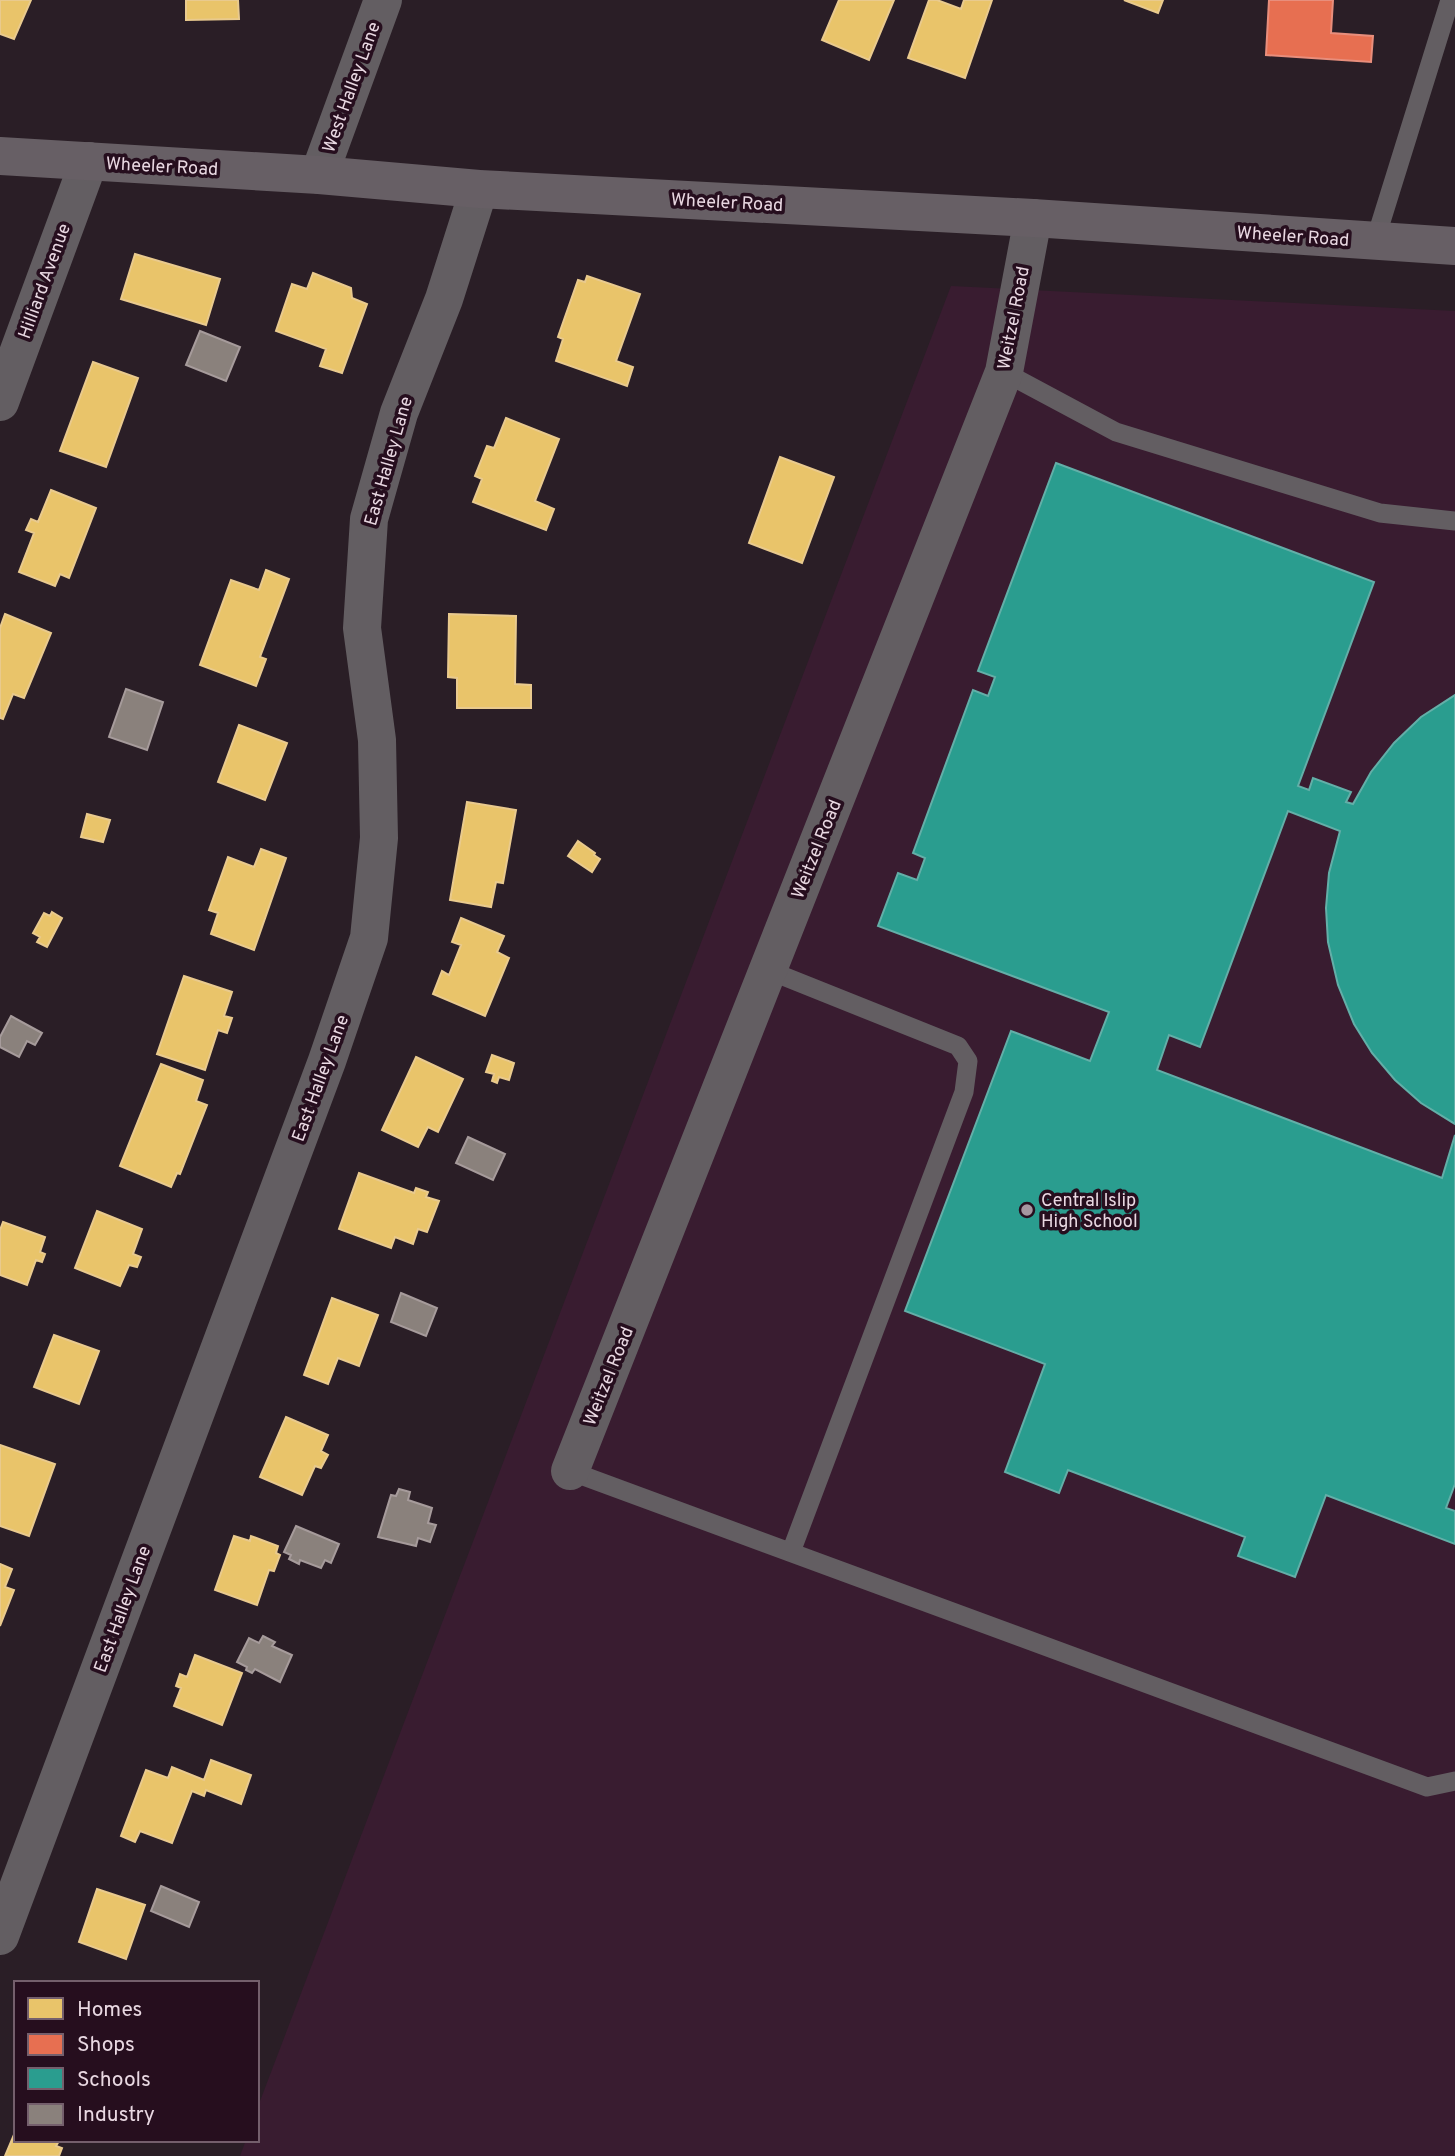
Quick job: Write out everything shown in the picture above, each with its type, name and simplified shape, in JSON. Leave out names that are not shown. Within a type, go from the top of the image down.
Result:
[{"type":"main road","name":"Wheeler Road","points":[[0,156],[319,175],[479,189],[1033,218],[1455,246]]},
{"type":"street","name":"West Halley Lane","points":[[319,175],[383,0]]},
{"type":"street","name":"Hilliard Avenue","points":[[0,402],[89,161]]},
{"type":"street","name":"East Halley Lane","points":[[0,1936],[317,1087],[369,938],[379,838],[377,740],[362,628],[369,519],[399,413],[444,299],[479,189]]},
{"type":"street","name":"Weitzel Road","points":[[570,1471],[1004,372],[1033,218]]},
{"type":"lane","points":[[1376,241],[1450,0]]},
{"type":"lane","points":[[1004,372],[1116,432],[1380,513],[1455,521]]},
{"type":"lane","points":[[768,970],[958,1046],[968,1061],[964,1092],[791,1552]]},
{"type":"lane","points":[[570,1471],[1427,1787],[1455,1781]]},
{"type":"shaded area","name":"Central Islip High School","points":[[951,286],[1455,311],[1455,2156],[240,2156],[245,2142],[259,2142],[259,2104]]},
{"type":"building: Homes","points":[[0,0],[31,0],[14,39],[0,34]]},
{"type":"building: Homes","points":[[186,0],[238,0],[239,19],[186,20]]},
{"type":"building: Homes","points":[[839,0],[894,0],[869,60],[822,40]]},
{"type":"building: Homes","points":[[929,0],[937,0],[961,9],[964,0],[992,0],[965,78],[908,58]]},
{"type":"building: Homes","points":[[1124,0],[1163,0],[1158,13]]},
{"type":"building: Homes","points":[[135,254],[220,279],[206,325],[121,299]]},
{"type":"building: Homes","points":[[313,273],[351,288],[352,298],[367,304],[342,373],[320,366],[326,349],[276,331],[292,284],[307,289]]},
{"type":"building: Homes","points":[[587,276],[640,294],[616,361],[633,367],[627,386],[556,361],[563,339],[558,337],[578,280],[585,282]]},
{"type":"building: Homes","points":[[93,362],[138,378],[106,467],[60,451]]},
{"type":"building: Homes","points":[[506,418],[559,439],[535,501],[554,509],[546,530],[473,502],[482,479],[475,476],[487,446],[494,448]]},
{"type":"building: Homes","points":[[780,457],[834,477],[802,563],[749,543]]},
{"type":"building: Homes","points":[[51,490],[96,508],[69,578],[60,574],[55,586],[19,572],[34,533],[26,530],[31,519],[38,522]]},
{"type":"building: Homes","points":[[266,570],[289,579],[260,657],[266,659],[256,686],[200,665],[231,580],[259,590]]},
{"type":"building: Homes","points":[[5,614],[51,633],[24,698],[13,694],[3,719],[0,718],[0,628]]},
{"type":"building: Homes","points":[[449,614],[516,616],[515,684],[531,685],[531,708],[457,708],[457,678],[448,677]]},
{"type":"building: Homes","points":[[239,725],[287,743],[265,800],[218,782]]},
{"type":"building: Homes","points":[[467,802],[516,810],[503,883],[496,882],[491,907],[450,900]]},
{"type":"building: Homes","points":[[87,814],[110,820],[103,842],[81,837]]},
{"type":"building: Homes","points":[[578,841],[600,859],[592,872],[568,856]]},
{"type":"building: Homes","points":[[261,849],[286,858],[254,950],[211,934],[218,913],[209,910],[228,857],[254,867]]},
{"type":"building: Homes","points":[[52,912],[62,918],[47,947],[37,942],[40,937],[33,933],[44,913],[50,916]]},
{"type":"building: Homes","points":[[461,918],[504,936],[497,952],[509,958],[485,1016],[433,994],[442,971],[449,975],[461,945],[452,942]]},
{"type":"building: Homes","points":[[184,976],[232,992],[224,1016],[232,1018],[227,1033],[218,1030],[205,1070],[157,1054]]},
{"type":"building: Homes","points":[[492,1055],[514,1063],[509,1080],[499,1077],[497,1083],[492,1081],[494,1074],[486,1072]]},
{"type":"building: Homes","points":[[416,1057],[463,1079],[438,1132],[428,1127],[418,1147],[382,1130]]},
{"type":"building: Homes","points":[[161,1064],[203,1080],[196,1101],[207,1105],[180,1174],[177,1173],[171,1187],[120,1166]]},
{"type":"building: Homes","points":[[359,1173],[414,1193],[416,1188],[428,1192],[426,1197],[439,1201],[427,1232],[418,1229],[413,1244],[395,1237],[391,1248],[339,1229]]},
{"type":"building: Homes","points":[[97,1211],[142,1229],[133,1254],[141,1257],[137,1267],[129,1265],[120,1286],[75,1268]]},
{"type":"building: Homes","points":[[3,1222],[45,1237],[40,1252],[45,1254],[42,1262],[36,1260],[27,1285],[0,1275],[0,1230]]},
{"type":"building: Homes","points":[[332,1298],[378,1315],[359,1366],[338,1358],[328,1384],[304,1375]]},
{"type":"building: Homes","points":[[54,1335],[99,1351],[79,1404],[34,1387]]},
{"type":"building: Homes","points":[[286,1417],[328,1435],[321,1451],[328,1455],[321,1468],[315,1466],[302,1495],[260,1477]]},
{"type":"building: Homes","points":[[0,1445],[55,1464],[29,1536],[0,1526]]},
{"type":"building: Homes","points":[[234,1536],[250,1541],[251,1536],[278,1546],[276,1553],[280,1555],[274,1571],[269,1570],[257,1605],[215,1590]]},
{"type":"building: Homes","points":[[0,1564],[12,1569],[5,1587],[14,1590],[0,1626]]},
{"type":"building: Homes","points":[[195,1655],[242,1673],[222,1725],[174,1706],[181,1688],[176,1686],[180,1674],[187,1677]]},
{"type":"building: Homes","points":[[211,1760],[251,1775],[241,1804],[206,1790],[204,1796],[192,1791],[172,1843],[140,1831],[135,1842],[121,1836],[146,1770],[168,1778],[172,1767],[204,1780]]},
{"type":"building: Homes","points":[[97,1889],[145,1905],[126,1959],[79,1942]]},
{"type":"building: Homes","points":[[14,2135],[14,2142],[58,2142],[56,2146],[62,2148],[59,2156],[5,2156]]},
{"type":"building: Shops","points":[[1269,0],[1333,0],[1331,33],[1373,36],[1371,62],[1266,55]]},
{"type":"building: Schools","points":[[1056,463],[1374,582],[1298,786],[1309,790],[1313,778],[1351,792],[1346,802],[1353,804],[1371,772],[1394,743],[1421,717],[1455,695],[1455,1124],[1421,1103],[1395,1080],[1372,1053],[1354,1024],[1338,985],[1328,942],[1326,908],[1329,873],[1340,831],[1288,811],[1200,1047],[1169,1035],[1157,1070],[1442,1178],[1455,1135],[1455,1484],[1446,1508],[1455,1511],[1455,1544],[1326,1495],[1295,1577],[1238,1556],[1245,1537],[1068,1470],[1059,1493],[1005,1472],[1045,1364],[905,1311],[1011,1031],[1090,1061],[1109,1012],[878,926],[898,873],[917,880],[925,858],[913,853],[973,690],[988,696],[995,677],[978,671]]},
{"type":"building: Industry","points":[[200,331],[240,347],[226,381],[186,365]]},
{"type":"building: Industry","points":[[126,689],[163,702],[147,750],[109,737]]},
{"type":"building: Industry","points":[[11,1016],[42,1033],[35,1045],[27,1041],[19,1057],[0,1047],[0,1037]]},
{"type":"building: Industry","points":[[468,1137],[505,1154],[493,1180],[456,1163]]},
{"type":"building: Industry","points":[[401,1293],[437,1308],[426,1336],[391,1322]]},
{"type":"building: Industry","points":[[399,1489],[410,1492],[408,1500],[432,1508],[428,1523],[436,1525],[430,1542],[418,1538],[416,1546],[378,1537],[391,1495],[396,1496]]},
{"type":"building: Industry","points":[[296,1526],[339,1544],[331,1563],[325,1560],[321,1568],[300,1560],[299,1564],[289,1559],[291,1555],[284,1552]]},
{"type":"building: Industry","points":[[263,1636],[275,1642],[272,1646],[292,1655],[280,1682],[255,1669],[252,1673],[237,1662],[249,1638],[259,1643]]},
{"type":"building: Industry","points":[[161,1886],[199,1902],[189,1927],[151,1911]]},
{"type":"place","name":"Central Islip High School","points":[[1027,1210]]}]
